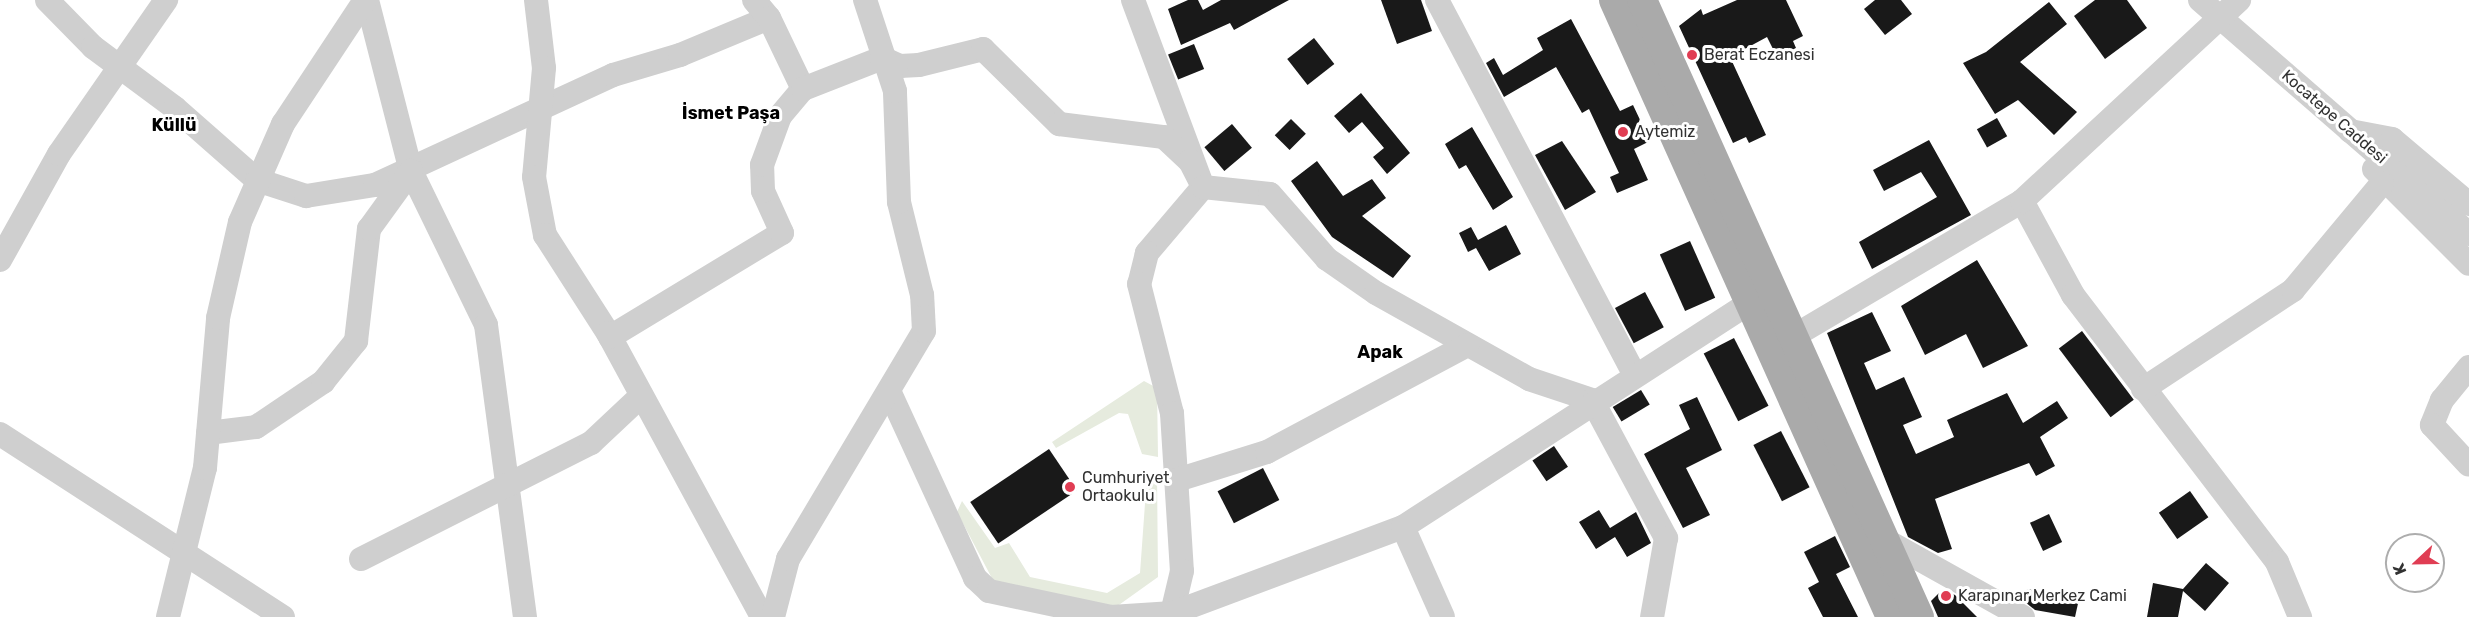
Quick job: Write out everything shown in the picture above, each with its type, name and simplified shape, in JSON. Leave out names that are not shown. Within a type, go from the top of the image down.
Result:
[{"type":"main road","points":[[1614,0],[1762,295]]},
{"type":"main road","points":[[1642,0],[1783,342],[1891,617]]},
{"type":"main road","points":[[1783,342],[1885,540],[1919,617]]},
{"type":"street","points":[[47,0],[116,65],[175,108],[257,180],[292,194],[327,196],[411,171],[542,107],[762,9],[803,89]]},
{"type":"street","points":[[0,260],[116,65],[166,0]]},
{"type":"street","points":[[366,0],[411,171],[486,325],[504,489],[525,617]]},
{"type":"street","points":[[168,617],[205,468],[218,318],[240,222],[283,124],[366,0]]},
{"type":"street","points":[[536,0],[542,107],[534,177],[539,217],[545,235],[610,337],[762,617]]},
{"type":"street","points":[[773,617],[788,559],[919,346],[925,313],[903,227],[897,109],[865,0]]},
{"type":"street","points":[[1133,0],[1203,187]]},
{"type":"street","points":[[1437,0],[1634,374]]},
{"type":"street","name":"Kocatepe Caddesi","points":[[2200,0],[2469,234]]},
{"type":"street","points":[[1783,342],[2022,201],[2222,19],[2239,0]]},
{"type":"street","points":[[610,337],[782,233],[763,191],[762,165],[780,116],[803,89],[882,58],[900,66],[919,65],[983,49],[1059,123],[1164,137],[1190,161],[1203,187]]},
{"type":"street","points":[[2350,131],[2382,183],[2469,264]]},
{"type":"street","points":[[2350,131],[2392,139],[2469,204]]},
{"type":"street","points":[[208,433],[256,427],[273,417],[323,382],[356,340],[369,230],[411,171]]},
{"type":"street","points":[[2143,389],[2293,290],[2382,183]]},
{"type":"street","points":[[1203,187],[1270,194],[1327,260],[1467,345],[1529,379],[1592,400],[1666,538],[1652,617]]},
{"type":"street","points":[[1172,615],[1182,571],[1172,413],[1139,284],[1147,252],[1203,187]]},
{"type":"street","points":[[2022,201],[2073,296],[2277,562],[2300,617]]},
{"type":"street","points":[[890,393],[975,578],[989,591],[1111,617],[1172,615],[1403,527],[1592,400],[1762,295]]},
{"type":"street","points":[[1177,480],[1267,452],[1467,345]]},
{"type":"street","points":[[2469,367],[2442,400],[2432,425],[2469,465]]},
{"type":"street","points":[[361,559],[504,489],[591,443],[641,396]]},
{"type":"street","points":[[0,434],[184,550],[283,617]]},
{"type":"street","points":[[1403,527],[1443,617]]},
{"type":"street","points":[[1885,540],[2024,617]]},
{"type":"shaded area","points":[[1144,381],[1157,388],[1158,457],[1142,454],[1128,414],[1119,413],[1056,448],[1052,442]]},
{"type":"shaded area","points":[[1157,473],[1158,577],[1116,607],[995,584],[957,512],[962,501],[995,548],[1009,543],[1030,577],[1107,593],[1140,573],[1147,476]]},
{"type":"building","points":[[1188,0],[1198,0],[1203,10],[1221,0],[1289,0],[1234,30],[1230,23],[1181,45],[1168,9]]},
{"type":"building","points":[[1381,0],[1421,0],[1432,31],[1397,44]]},
{"type":"building","points":[[1737,0],[1786,0],[1803,36],[1793,41],[1796,48],[1777,57],[1767,37],[1730,57],[1766,135],[1749,143],[1746,137],[1733,143],[1679,26],[1701,9],[1703,15]]},
{"type":"building","points":[[1875,0],[1901,0],[1912,14],[1885,35],[1864,9]]},
{"type":"building","points":[[2095,0],[2127,0],[2147,28],[2105,59],[2074,16]]},
{"type":"building","points":[[2049,2],[2067,24],[2020,62],[2077,112],[2054,135],[2018,100],[1995,114],[1963,63],[1986,52]]},
{"type":"building","points":[[1571,19],[1620,111],[1633,105],[1650,141],[1634,149],[1648,180],[1617,193],[1610,177],[1619,173],[1589,109],[1582,113],[1556,67],[1504,97],[1486,63],[1494,58],[1503,75],[1543,50],[1537,38]]},
{"type":"building","points":[[1314,38],[1334,64],[1308,85],[1287,59]]},
{"type":"building","points":[[1194,44],[1204,69],[1178,80],[1168,54]]},
{"type":"building","points":[[1361,93],[1410,153],[1387,174],[1373,157],[1384,148],[1362,122],[1349,133],[1334,116]]},
{"type":"building","points":[[1997,118],[2007,136],[1987,148],[1977,129]]},
{"type":"building","points":[[1291,119],[1306,134],[1290,150],[1275,135]]},
{"type":"building","points":[[1232,124],[1252,148],[1224,171],[1204,147]]},
{"type":"building","points":[[1472,127],[1513,197],[1493,210],[1466,165],[1459,169],[1445,144]]},
{"type":"building","points":[[1929,140],[1971,215],[1872,269],[1859,242],[1937,197],[1921,172],[1884,191],[1873,170]]},
{"type":"building","points":[[1562,141],[1596,192],[1565,210],[1535,155]]},
{"type":"building","points":[[1317,161],[1343,196],[1372,179],[1386,198],[1362,216],[1411,256],[1393,278],[1332,237],[1291,181]]},
{"type":"building","points":[[1506,225],[1521,254],[1489,271],[1476,248],[1468,252],[1459,233],[1471,227],[1478,240]]},
{"type":"building","points":[[1690,241],[1715,298],[1685,311],[1660,254]]},
{"type":"building","points":[[1977,260],[2028,346],[1983,368],[1966,334],[1925,355],[1901,306]]},
{"type":"building","points":[[1645,292],[1664,327],[1634,343],[1615,308]]},
{"type":"building","points":[[1872,312],[1891,351],[1864,363],[1876,390],[1904,377],[1922,417],[1903,425],[1916,454],[1954,437],[1947,420],[2007,393],[2023,423],[2057,401],[2068,418],[2040,437],[2055,466],[2036,476],[2029,463],[1935,499],[1952,549],[1938,553],[1908,537],[1827,333]]},
{"type":"building","points":[[2082,331],[2134,400],[2111,417],[2059,348]]},
{"type":"building","points":[[1734,338],[1769,406],[1738,421],[1704,353]]},
{"type":"building","points":[[1641,390],[1650,405],[1621,422],[1613,407]]},
{"type":"building","points":[[1697,397],[1722,450],[1686,468],[1710,515],[1683,528],[1644,454],[1690,429],[1679,405]]},
{"type":"building","points":[[1781,431],[1810,487],[1782,501],[1753,445]]},
{"type":"building","points":[[1554,446],[1568,467],[1546,481],[1532,461]]},
{"type":"building","points":[[1049,449],[1077,490],[998,544],[970,502]]},
{"type":"building","points":[[1263,468],[1279,500],[1234,523],[1218,491]]},
{"type":"building","points":[[2190,491],[2208,517],[2177,539],[2159,513]]},
{"type":"building","points":[[1599,510],[1610,528],[1636,512],[1651,543],[1627,557],[1615,537],[1596,549],[1579,522]]},
{"type":"building","points":[[2049,514],[2062,542],[2043,551],[2030,523]]},
{"type":"building","points":[[1835,536],[1850,567],[1836,574],[1858,617],[1823,617],[1808,588],[1819,582],[1804,552]]},
{"type":"building","points":[[2206,563],[2229,583],[2205,611],[2183,591],[2178,617],[2147,617],[2153,583],[2183,589]]},
{"type":"building","name":"Karapınar Merkez Cami","points":[[1943,589],[1955,595],[1977,617],[1938,617],[1931,601]]},
{"type":"building","points":[[2027,589],[2079,599],[2075,617],[2035,610],[2025,602]]},
{"type":"place","name":"Berat Eczanesi","points":[[1692,55]]},
{"type":"place","name":"Aytemiz","points":[[1623,132]]},
{"type":"place","name":"Cumhuriyet Ortaokulu","points":[[1070,487]]},
{"type":"place","name":"Karapınar Merkez Cami","points":[[1946,596]]},
{"type":"district","name":"İsmet Paşa","points":[[731,113]]},
{"type":"district","name":"Küllü","points":[[174,125]]},
{"type":"district","name":"Apak","points":[[1380,352]]}]
